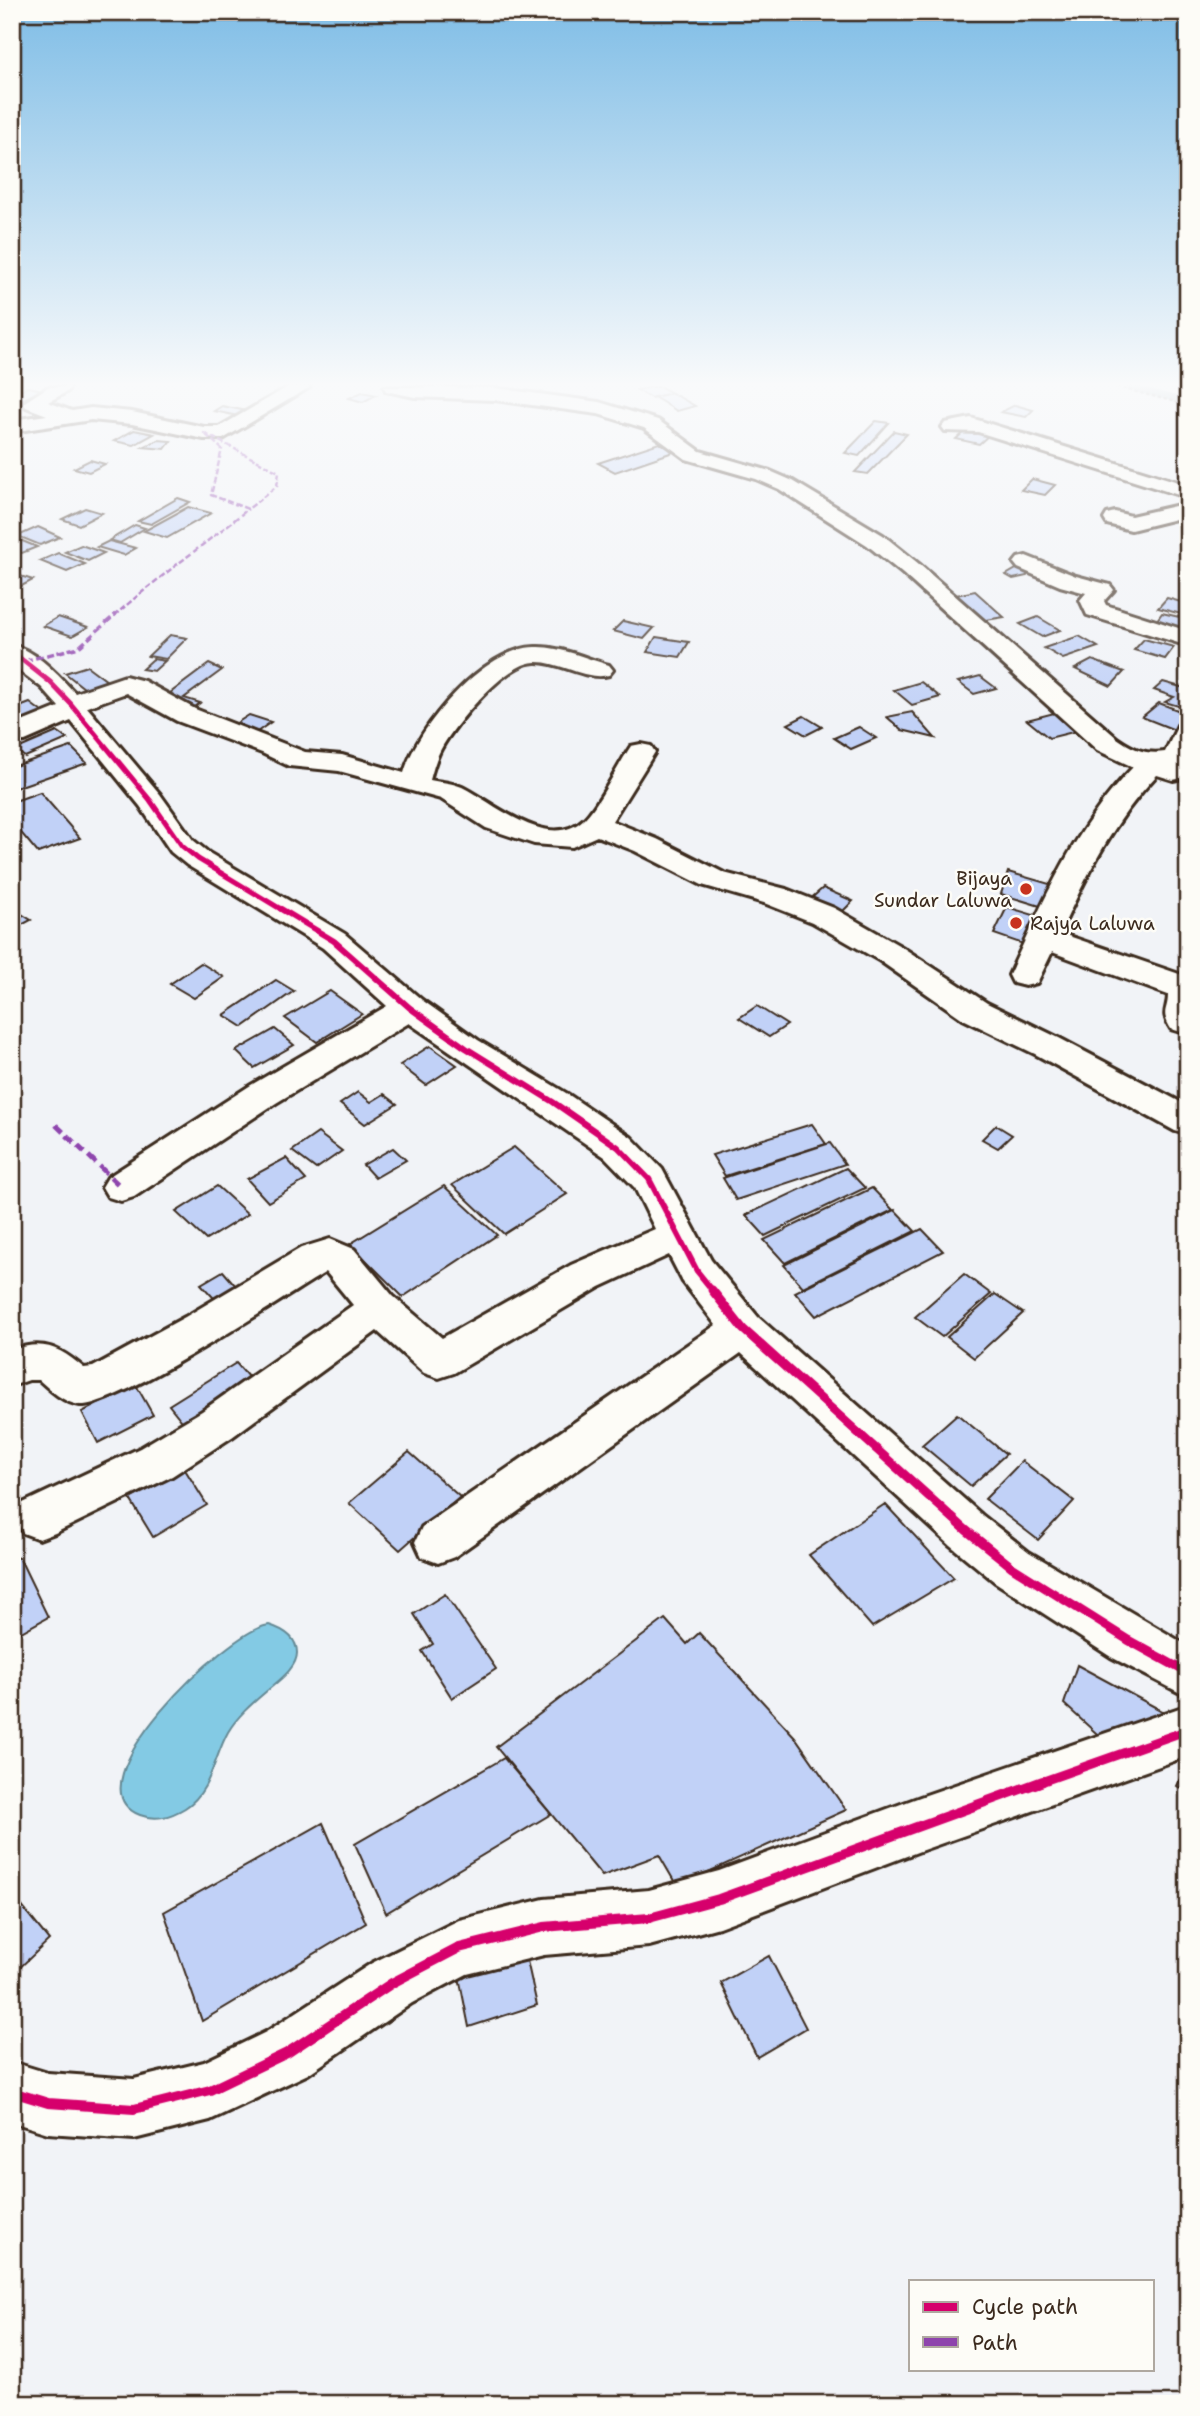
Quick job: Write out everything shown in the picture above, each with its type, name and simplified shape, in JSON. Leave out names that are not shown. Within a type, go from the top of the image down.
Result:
[{"type":"street","points":[[810,500],[875,540],[911,569],[1107,744],[1130,758],[1188,777]]},
{"type":"street","points":[[1115,519],[1131,523],[1188,509]]},
{"type":"street","points":[[1026,563],[1068,580],[1109,587],[1092,600],[1096,610],[1188,639]]},
{"type":"street","points":[[12,652],[50,682],[73,707],[150,800],[182,846],[198,859],[334,941],[410,1008],[466,1048],[553,1102],[618,1147],[649,1180],[697,1271],[743,1329],[966,1530],[1003,1559],[1128,1640],[1188,1674]]},
{"type":"street","points":[[415,785],[421,764],[439,730],[487,679],[515,658],[543,654],[600,670]]},
{"type":"street","points":[[15,735],[125,684],[209,726],[254,740],[299,760],[342,763],[451,793],[495,822],[544,838],[572,838],[595,825],[641,752]]},
{"type":"street","points":[[1025,975],[1075,866],[1115,802],[1152,764],[1176,758],[1188,731]]},
{"type":"street","points":[[595,825],[646,845],[713,879],[775,896],[823,915],[891,954],[975,1010],[1188,1122]]},
{"type":"street","points":[[1042,938],[1182,988],[1186,997],[1180,1011],[1183,1021],[1188,1023]]},
{"type":"street","points":[[121,1187],[208,1127],[293,1074],[410,1008]]},
{"type":"street","points":[[12,1369],[24,1363],[48,1363],[69,1381],[81,1387],[102,1382],[200,1329],[314,1259],[330,1254],[340,1260],[379,1308],[439,1361],[604,1267],[638,1250],[677,1236]]},
{"type":"street","points":[[39,1518],[156,1462],[217,1424],[379,1308]]},
{"type":"street","points":[[438,1542],[743,1329]]},
{"type":"street","points":[[12,2092],[48,2103],[134,2109],[210,2090],[287,2053],[391,1983],[459,1948],[544,1927],[649,1919],[719,1899],[920,1824],[1188,1730]]},
{"type":"water","points":[[269,1625],[284,1631],[292,1638],[297,1653],[294,1664],[246,1709],[232,1726],[206,1784],[194,1801],[168,1816],[152,1818],[140,1815],[122,1799],[123,1774],[137,1743],[161,1711],[221,1652],[249,1633]]},
{"type":"building","points":[[175,500],[190,502],[151,524],[138,521]]},
{"type":"building","points":[[188,507],[211,513],[167,538],[144,531]]},
{"type":"building","points":[[85,508],[102,513],[79,525],[62,519]]},
{"type":"building","points":[[135,525],[145,528],[120,543],[110,540]]},
{"type":"building","points":[[38,527],[60,537],[40,545],[18,536]]},
{"type":"building","points":[[12,539],[37,547],[22,553],[12,549]]},
{"type":"building","points":[[109,541],[136,548],[124,555],[97,547]]},
{"type":"building","points":[[81,545],[104,553],[88,561],[65,552]]},
{"type":"building","points":[[58,553],[85,564],[67,572],[40,561]]},
{"type":"building","points":[[1018,568],[1030,568],[1027,576],[1013,579],[1006,575]]},
{"type":"building","points":[[17,575],[33,580],[12,591],[12,577]]},
{"type":"building","points":[[975,591],[1004,617],[980,621],[951,596]]},
{"type":"building","points":[[1167,598],[1188,604],[1188,612],[1185,615],[1158,608]]},
{"type":"building","points":[[1162,613],[1188,620],[1180,631],[1154,624]]},
{"type":"building","points":[[58,617],[88,627],[72,636],[43,626]]},
{"type":"building","points":[[1038,617],[1060,630],[1042,637],[1020,624]]},
{"type":"building","points":[[623,621],[654,628],[644,639],[613,631]]},
{"type":"building","points":[[170,635],[187,638],[166,659],[148,656]]},
{"type":"building","points":[[1079,636],[1098,647],[1063,659],[1044,648]]},
{"type":"building","points":[[656,637],[689,642],[680,657],[647,652]]},
{"type":"building","points":[[1144,639],[1174,647],[1165,659],[1134,650]]},
{"type":"building","points":[[153,659],[165,661],[154,671],[142,669]]},
{"type":"building","points":[[1092,660],[1124,672],[1111,686],[1075,669]]},
{"type":"building","points":[[209,664],[222,670],[184,698],[200,703],[190,711],[162,699]]},
{"type":"building","points":[[87,666],[111,684],[89,692],[65,673]]},
{"type":"building","points":[[980,676],[996,688],[974,694],[958,682]]},
{"type":"building","points":[[921,682],[940,697],[912,705],[894,690]]},
{"type":"building","points":[[1163,682],[1188,689],[1188,709],[1165,702],[1174,697],[1154,690]]},
{"type":"building","points":[[30,703],[46,715],[12,729],[12,710]]},
{"type":"building","points":[[1159,703],[1188,714],[1188,719],[1175,730],[1142,717]]},
{"type":"building","points":[[912,712],[935,738],[902,730],[887,717]]},
{"type":"building","points":[[1054,713],[1077,731],[1049,738],[1027,720]]},
{"type":"building","points":[[249,715],[271,722],[257,732],[235,724]]},
{"type":"building","points":[[804,716],[822,727],[806,735],[788,724]]},
{"type":"building","points":[[859,727],[876,738],[851,749],[834,738]]},
{"type":"building","points":[[57,732],[67,739],[25,757],[15,750]]},
{"type":"building","points":[[71,747],[87,763],[12,789],[12,767]]},
{"type":"building","points":[[40,792],[80,838],[38,853],[12,822],[12,802]]},
{"type":"building","name":"Bijaya Sundar Laluwa","points":[[1008,872],[1053,885],[1040,906],[1001,894]]},
{"type":"building","points":[[823,888],[853,901],[839,915],[808,901]]},
{"type":"building","name":"Rajya Laluwa","points":[[1007,907],[1037,916],[1029,930],[1039,932],[1032,947],[994,934]]},
{"type":"building","points":[[12,908],[31,920],[12,930]]},
{"type":"building","points":[[201,963],[224,977],[194,998],[170,984]]},
{"type":"building","points":[[276,980],[294,991],[243,1027],[224,1015]]},
{"type":"building","points":[[330,991],[362,1014],[317,1042],[285,1018]]},
{"type":"building","points":[[757,1006],[787,1025],[769,1037],[739,1018]]},
{"type":"building","points":[[275,1029],[294,1045],[254,1068],[236,1051]]},
{"type":"building","points":[[430,1046],[457,1065],[426,1085],[400,1065]]},
{"type":"building","points":[[358,1092],[371,1102],[384,1094],[397,1104],[365,1124],[340,1104]]},
{"type":"building","points":[[812,1124],[826,1144],[725,1176],[712,1155]]},
{"type":"building","points":[[996,1125],[1012,1135],[998,1148],[982,1139]]},
{"type":"building","points":[[318,1133],[342,1151],[316,1169],[292,1151]]},
{"type":"building","points":[[830,1143],[845,1164],[736,1200],[723,1178]]},
{"type":"building","points":[[514,1147],[567,1194],[504,1234],[452,1185]]},
{"type":"building","points":[[393,1148],[406,1160],[375,1178],[363,1165]]},
{"type":"building","points":[[286,1158],[306,1180],[268,1202],[247,1179]]},
{"type":"building","points":[[846,1168],[865,1188],[765,1236],[746,1215]]},
{"type":"building","points":[[217,1186],[248,1214],[206,1240],[176,1212]]},
{"type":"building","points":[[444,1186],[497,1235],[403,1297],[350,1244]]},
{"type":"building","points":[[872,1188],[893,1210],[785,1263],[764,1240]]},
{"type":"building","points":[[895,1210],[915,1231],[803,1287],[784,1265]]},
{"type":"building","points":[[922,1229],[943,1251],[816,1316],[795,1292]]},
{"type":"building","points":[[223,1271],[242,1293],[221,1306],[201,1284]]},
{"type":"building","points":[[964,1274],[991,1294],[942,1337],[915,1317]]},
{"type":"building","points":[[995,1294],[1023,1313],[974,1358],[947,1337]]},
{"type":"building","points":[[236,1363],[256,1386],[189,1430],[169,1405]]},
{"type":"building","points":[[136,1385],[153,1415],[98,1443],[82,1412]]},
{"type":"building","points":[[957,1414],[1006,1454],[971,1486],[922,1445]]},
{"type":"building","points":[[409,1452],[460,1497],[400,1550],[349,1503]]},
{"type":"building","points":[[1022,1461],[1074,1501],[1038,1540],[985,1499]]},
{"type":"building","points":[[184,1468],[207,1505],[153,1537],[130,1499]]},
{"type":"building","points":[[885,1504],[954,1578],[872,1627],[809,1555]]},
{"type":"building","points":[[19,1557],[48,1617],[12,1637],[12,1560]]},
{"type":"building","points":[[445,1594],[496,1669],[452,1698],[422,1651],[433,1644],[414,1614]]},
{"type":"building","points":[[665,1619],[687,1644],[699,1633],[795,1737],[846,1810],[677,1886],[659,1855],[602,1876],[496,1747]]},
{"type":"building","points":[[1077,1665],[1166,1713],[1118,1753],[1064,1704]]},
{"type":"building","points":[[504,1758],[551,1814],[386,1913],[355,1844]]},
{"type":"building","points":[[1188,1766],[1188,1793],[1177,1786]]},
{"type":"building","points":[[323,1823],[366,1923],[202,2021],[164,1912]]},
{"type":"building","points":[[12,1894],[49,1940],[12,1975]]},
{"type":"building","points":[[526,1956],[537,2005],[469,2027],[459,1977]]},
{"type":"building","points":[[769,1956],[806,2028],[757,2057],[721,1983]]},
{"type":"marked path","points":[[224,500],[248,509]]},
{"type":"marked path","points":[[248,509],[260,500]]},
{"type":"marked path","points":[[24,661],[79,647],[159,576],[205,544],[248,509]]},
{"type":"marked path","points":[[56,1125],[121,1187]]},
{"type":"cycle path","points":[[12,652],[50,682],[71,704],[150,800],[182,846],[198,859],[334,941],[410,1008],[466,1048],[553,1102],[618,1147],[649,1179],[697,1271],[743,1329],[966,1530],[1012,1567],[1128,1640],[1188,1673]]},
{"type":"cycle path","points":[[12,2092],[48,2103],[134,2109],[210,2090],[287,2053],[392,1983],[459,1948],[544,1927],[649,1918],[719,1899],[920,1824],[1188,1730]]},
{"type":"place","name":"Bijaya Sundar Laluwa","points":[[1026,889]]},
{"type":"place","name":"Rajya Laluwa","points":[[1016,923]]}]
